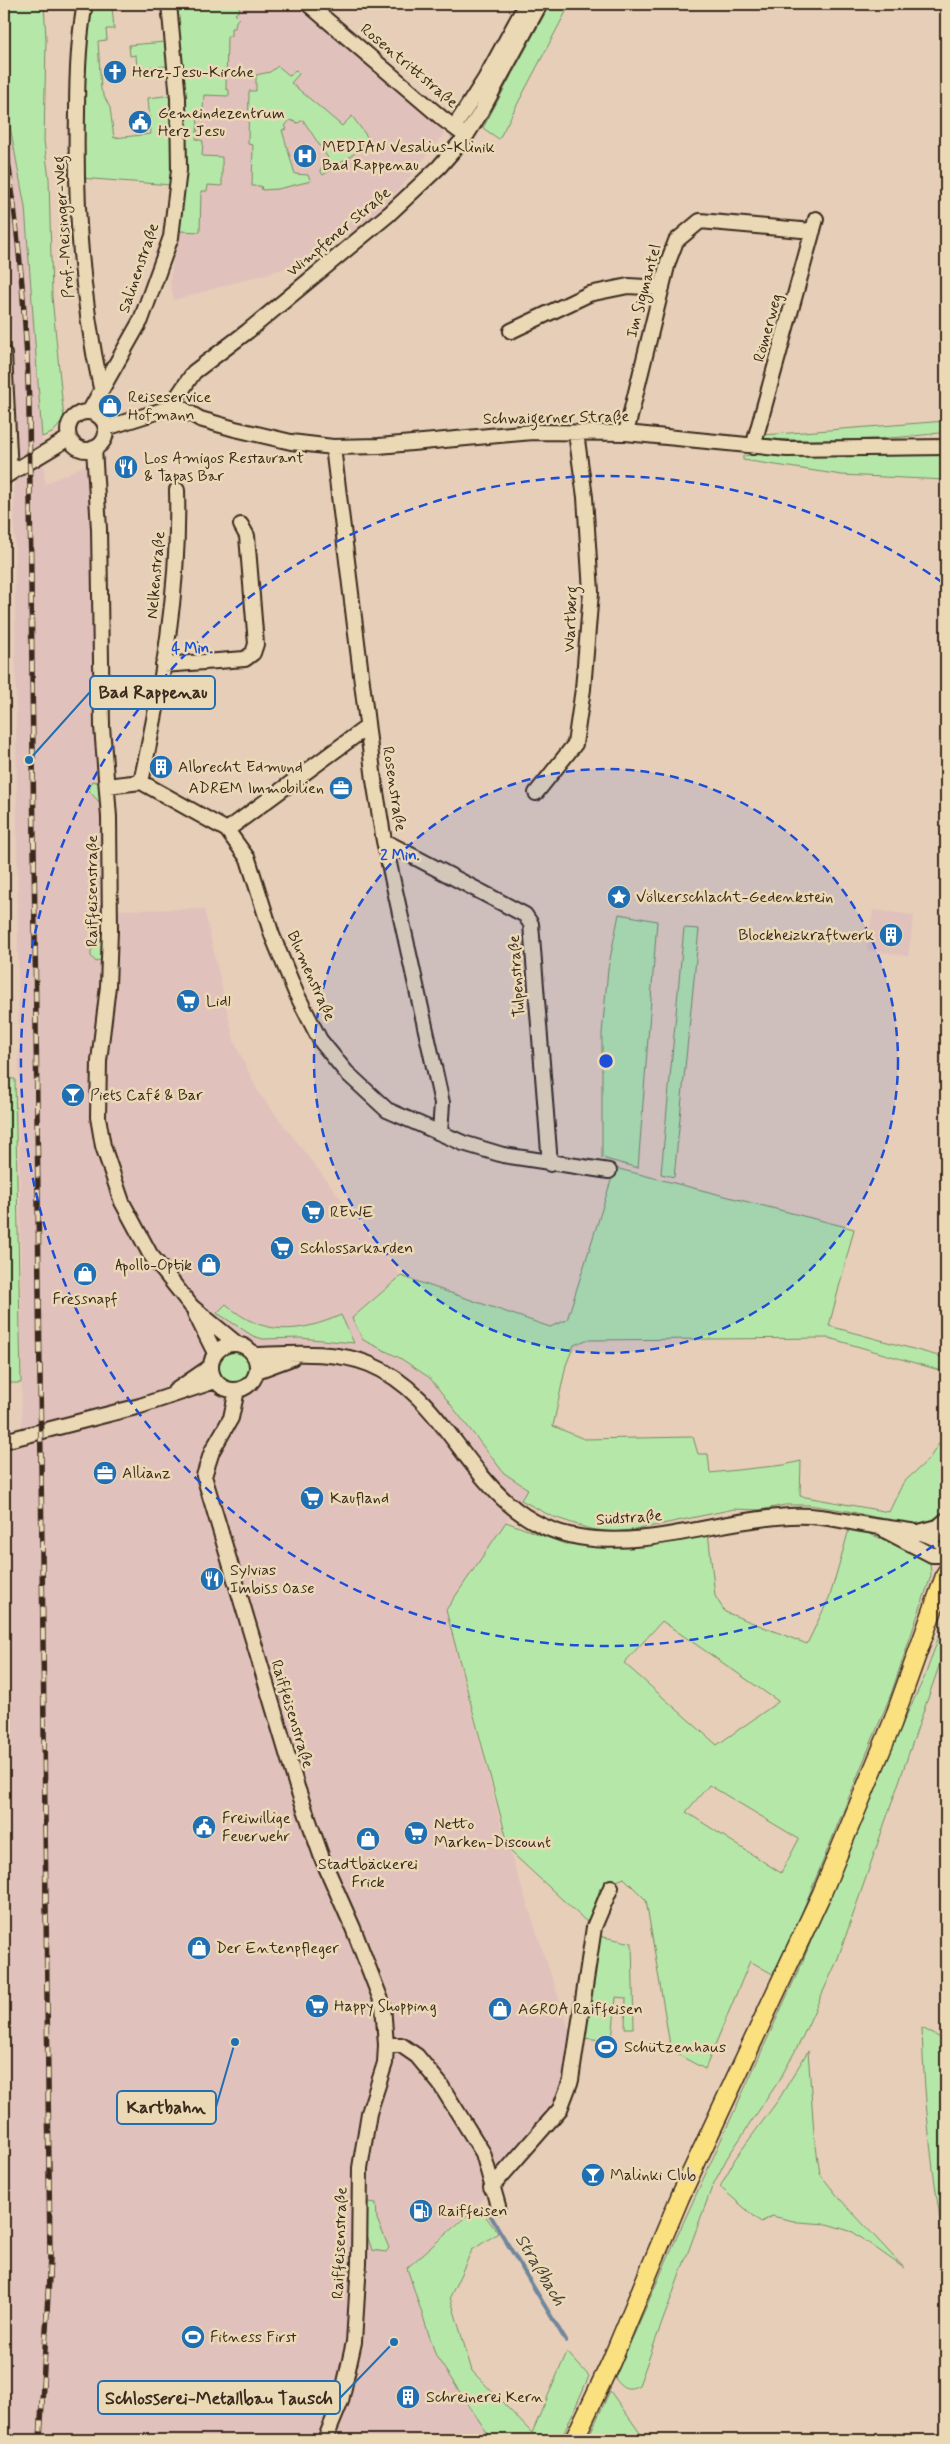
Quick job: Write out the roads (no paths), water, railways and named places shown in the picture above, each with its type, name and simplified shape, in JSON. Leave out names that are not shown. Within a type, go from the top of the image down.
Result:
[{"type":"main road","points":[[574,2440],[622,2336],[680,2197],[822,1893],[892,1724],[944,1579]]},
{"type":"street","name":"Prof.-Meisinger-Weg","points":[[85,4],[79,55],[75,178],[90,338],[101,388]]},
{"type":"street","name":"Salinenstraße","points":[[89,412],[141,320],[171,238],[179,170],[178,98],[169,4]]},
{"type":"street","name":"Rosentrittstraße","points":[[308,4],[443,119],[455,126],[466,136]]},
{"type":"street","points":[[455,126],[485,79],[526,4]]},
{"type":"street","name":"Wimpfener Straße","points":[[106,428],[152,414],[173,403],[194,372],[248,332],[389,214],[439,168],[466,136],[540,4]]},
{"type":"street","name":"Im Sigmantel","points":[[626,433],[668,262],[676,241],[700,221],[814,225]]},
{"type":"street","name":"Römerweg","points":[[753,447],[814,225]]},
{"type":"street","points":[[511,331],[589,294],[628,286],[662,288]]},
{"type":"street","points":[[4,354],[7,475],[69,438]]},
{"type":"street","name":"Schwaigerner Straße","points":[[173,403],[200,419],[235,429],[291,442],[333,447],[379,446],[505,434],[576,433],[626,433],[787,449],[946,447]]},
{"type":"street","points":[[89,412],[102,419],[106,428],[102,442],[94,448],[86,450],[78,447],[69,438],[68,426],[70,421],[78,414],[89,412]]},
{"type":"street","name":"Wartberg","points":[[536,793],[575,744],[583,689],[591,592],[585,497],[576,433]]},
{"type":"street","name":"Rosenstraße","points":[[333,447],[367,727],[384,841],[442,1103],[440,1132]]},
{"type":"street","name":"Raiffeisenstraße","points":[[94,448],[99,529],[102,726],[107,786],[110,963],[99,1061],[98,1117],[103,1146],[122,1202],[150,1254],[192,1308],[215,1353]]},
{"type":"street","name":"Nelkenstraße","points":[[141,782],[163,665],[177,570],[177,490]]},
{"type":"street","points":[[163,665],[245,658],[253,654],[256,644],[248,536],[241,525]]},
{"type":"street","points":[[227,830],[367,727]]},
{"type":"street","points":[[107,786],[141,782]]},
{"type":"street","name":"Blumenstraße","points":[[141,782],[227,830],[248,859],[272,935],[296,994],[320,1040],[346,1072],[387,1110],[411,1122],[440,1132],[463,1144],[503,1155],[550,1164],[610,1171]]},
{"type":"street","name":"Tulpenstraße","points":[[384,841],[525,915],[531,924],[550,1164]]},
{"type":"street","name":"Raiffeisenstraße","points":[[192,1308],[236,1343],[249,1349],[254,1355]]},
{"type":"street","points":[[167,1397],[210,1367],[215,1353],[224,1345],[236,1343]]},
{"type":"street","name":"Südstraße","points":[[257,1371],[302,1354]]},
{"type":"street","name":"Südstraße","points":[[254,1355],[302,1354],[338,1357],[368,1364],[392,1376],[414,1392],[472,1466],[505,1502],[522,1515],[545,1526],[577,1537],[616,1540],[789,1516],[823,1516],[877,1527],[919,1532],[943,1543],[946,1547]]},
{"type":"street","points":[[210,1367],[215,1381],[225,1389],[237,1390],[250,1384],[257,1371],[254,1355]]},
{"type":"street","points":[[4,1441],[167,1397],[215,1381]]},
{"type":"street","name":"Raiffeisenstraße","points":[[237,1390],[231,1418],[212,1451],[204,1476],[297,1787],[322,1858],[353,1928],[383,2005],[386,2045],[385,2063],[369,2113],[362,2143],[359,2191],[359,2262],[354,2342],[341,2401],[325,2440]]},
{"type":"street","name":"Südstraße","points":[[919,1532],[938,1527],[946,1520]]},
{"type":"street","name":"Südstraße","points":[[877,1527],[939,1555],[940,1568],[944,1579]]},
{"type":"street","points":[[492,2188],[560,2109],[571,2080],[594,1927],[611,1886]]},
{"type":"street","points":[[386,2045],[401,2045],[417,2056],[440,2084],[483,2154],[498,2206]]},
{"type":"waterway","name":"Straßbach","points":[[489,2213],[566,2341]]},
{"type":"railway","points":[[4,134],[21,269],[29,405],[50,2258],[40,2440]]},
{"type":"place","name":"Herz-Jesu-Kirche","points":[[115,72]]},
{"type":"place","name":"Gemeindezentrum Herz Jesu","points":[[140,122]]},
{"type":"place","name":"MEDIAN Vesalius-Klinik Bad Rappenau","points":[[305,156]]},
{"type":"place","name":"Reiseservice Hofmann","points":[[110,406]]},
{"type":"place","name":"Los Amigos Restaurant & Tapas Bar","points":[[126,467]]},
{"type":"place","name":"Bad Rappenau","points":[[29,760]]},
{"type":"place","name":"Albrecht Edmund","points":[[161,767]]},
{"type":"place","name":"ADREM Immobilien","points":[[341,788]]},
{"type":"place","name":"Völkerschlacht-Gedenkstein","points":[[619,897]]},
{"type":"place","name":"Blockheizkraftwerk","points":[[891,935]]},
{"type":"place","name":"Lidl","points":[[188,1001]]},
{"type":"place","name":"Piets Café & Bar","points":[[73,1095]]},
{"type":"place","name":"REWE","points":[[313,1212]]},
{"type":"place","name":"Schlossarkarden","points":[[282,1248]]},
{"type":"place","name":"Apollo-Optik","points":[[209,1265]]},
{"type":"place","name":"Fressnapf","points":[[85,1274]]},
{"type":"place","name":"Allianz","points":[[105,1473]]},
{"type":"place","name":"Kaufland","points":[[312,1498]]},
{"type":"place","name":"Sylvias Imbiss Oase","points":[[212,1579]]},
{"type":"place","name":"Freiwillige Feuerwehr","points":[[204,1827]]},
{"type":"place","name":"Netto Marken-Discount","points":[[416,1833]]},
{"type":"place","name":"Stadtbäckerei Frick","points":[[368,1839]]},
{"type":"place","name":"Der Entenpfleger","points":[[199,1948]]},
{"type":"place","name":"Happy Shopping","points":[[317,2006]]},
{"type":"place","name":"AGROA Raiffeisen","points":[[500,2009]]},
{"type":"place","name":"Kartbahn","points":[[235,2042]]},
{"type":"place","name":"Schützenhaus","points":[[606,2047]]},
{"type":"place","name":"Malinki Club","points":[[593,2175]]},
{"type":"place","name":"Raiffeisen","points":[[421,2211]]},
{"type":"place","name":"Fitness First","points":[[193,2337]]},
{"type":"place","name":"Schlosserei-Metallbau Tausch","points":[[394,2342]]},
{"type":"place","name":"Schreinerei Kern","points":[[408,2397]]}]
